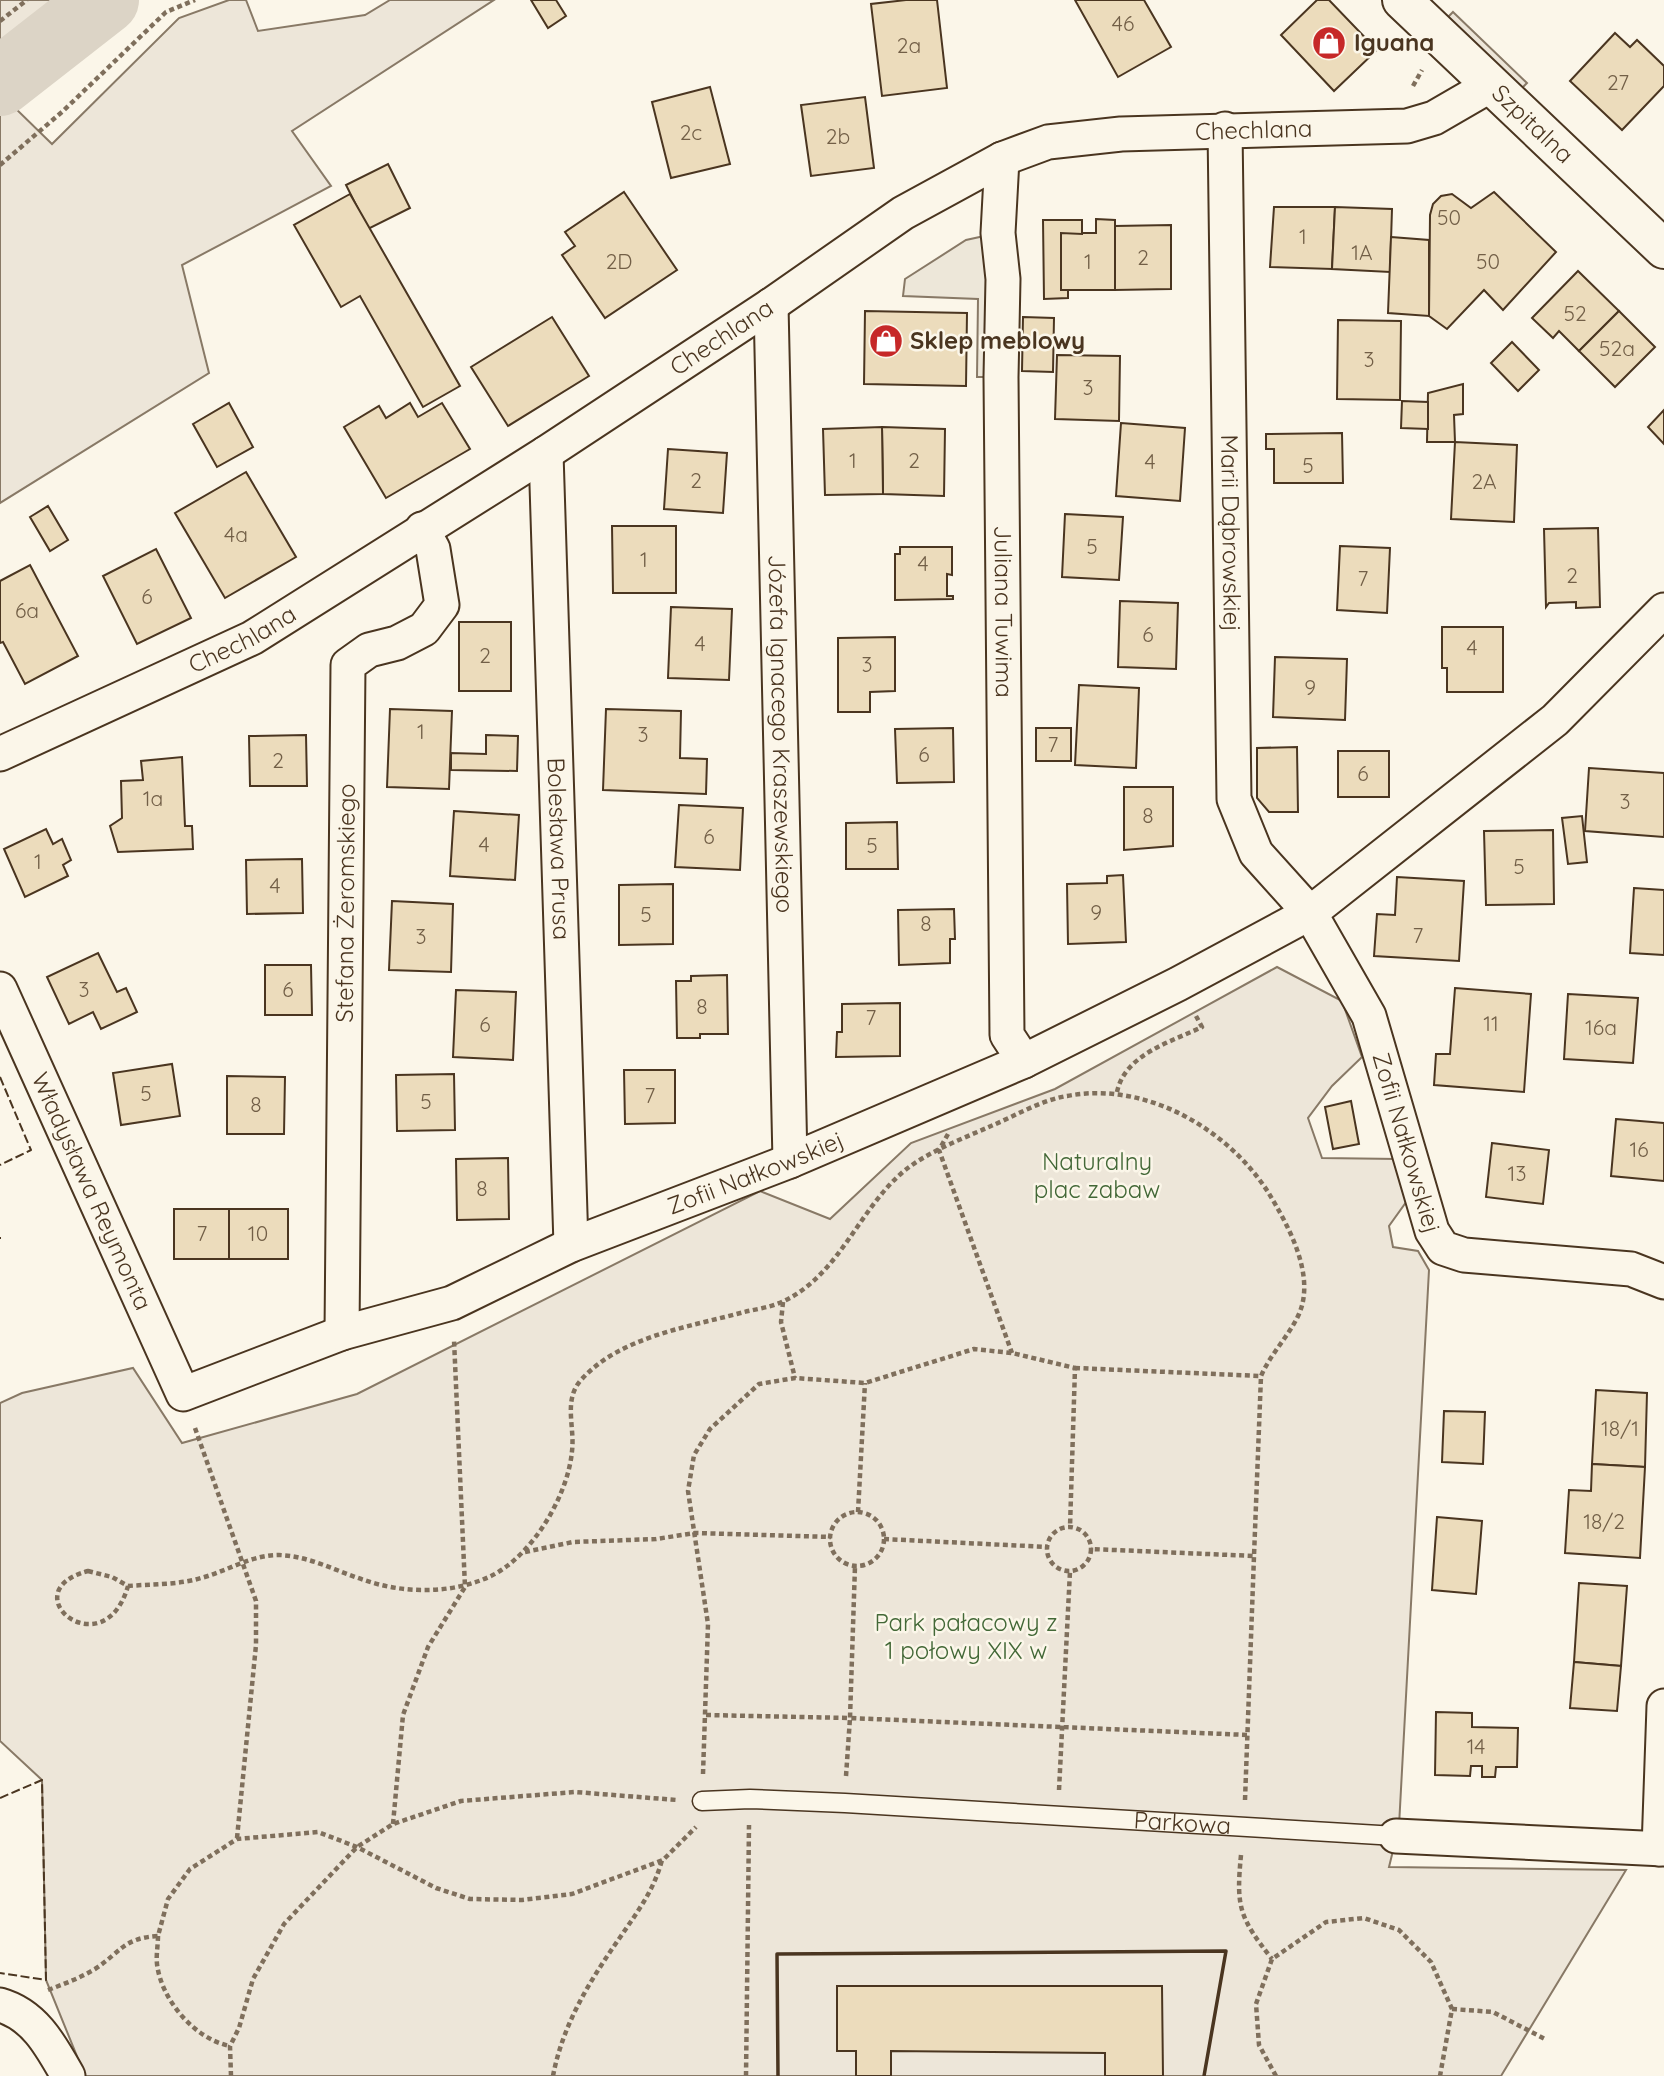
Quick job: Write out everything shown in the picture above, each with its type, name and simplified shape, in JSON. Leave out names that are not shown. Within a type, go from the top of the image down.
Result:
[{"type":"street","name":"Szpitalna","points":[[1402,0],[1664,249]]},
{"type":"street","name":"Chechlana","points":[[0,754],[252,638],[546,453],[771,305],[903,213],[1002,159],[1048,142],[1121,134],[1407,125],[1434,118],[1491,85]]},
{"type":"street","name":"Marii Dąbrowskiej","points":[[1225,129],[1234,799],[1256,853],[1310,913]]},
{"type":"street","name":"Juliana Tuwima","points":[[1002,159],[999,233],[1003,279],[1001,377],[1007,1035],[1024,1061]]},
{"type":"street","name":"Józefa Ignacego Kraszewskiego","points":[[771,305],[790,1161]]},
{"type":"street","name":"Bolesława Prusa","points":[[546,453],[571,1245]]},
{"type":"street","name":"Stefana Żeromskiego","points":[[342,1334],[348,665],[369,650],[397,643],[424,629],[442,605],[433,549],[422,529]]},
{"type":"street","name":"Zofii Nałkowskiej","points":[[183,1394],[342,1334],[452,1303],[571,1245],[790,1161],[1024,1061],[1178,984],[1310,913],[1555,720],[1664,610]]},
{"type":"street","name":"Zofii Nałkowskiej","points":[[1310,913],[1369,1016],[1432,1231],[1443,1248],[1464,1255],[1631,1269],[1664,1282]]},
{"type":"street","name":"Władysława Reymonta","points":[[0,989],[183,1394]]},
{"type":"street","points":[[1661,1849],[1664,1706]]},
{"type":"street","name":"Parkowa","points":[[1396,1836],[1661,1849]]},
{"type":"street","points":[[12,2009],[47,2040],[68,2076]]},
{"type":"lane","name":"Parkowa","points":[[702,1801],[750,1799],[1058,1818],[1244,1825],[1396,1836]]},
{"type":"path","points":[[0,22],[27,0]]},
{"type":"path","points":[[0,165],[62,112],[166,12],[195,0]]},
{"type":"path","points":[[1117,1092],[1120,1078],[1141,1057],[1202,1027],[1178,984]]},
{"type":"path","points":[[128,1586],[125,1597],[115,1610],[87,1625],[75,1623],[64,1614],[57,1599],[59,1587],[68,1578],[88,1571],[112,1577],[128,1586],[200,1579],[244,1560],[279,1555],[325,1564],[365,1581],[405,1591],[465,1587],[495,1574],[525,1552],[556,1505],[572,1451],[570,1408],[577,1383],[602,1360],[651,1337],[783,1302],[822,1275],[878,1198],[906,1170],[939,1150],[1065,1096],[1117,1092],[1145,1098],[1204,1127],[1259,1179],[1277,1207],[1299,1254],[1304,1297],[1298,1316],[1268,1359],[1261,1376],[1244,1825],[1237,1899],[1253,1934],[1272,1958]]},
{"type":"path","points":[[939,1150],[1012,1353]]},
{"type":"path","points":[[783,1302],[781,1322],[794,1378]]},
{"type":"path","points":[[393,1824],[402,1715],[428,1647],[465,1587],[452,1303]]},
{"type":"path","points":[[230,2046],[218,2043],[194,2027],[175,2008],[164,1987],[157,1964],[158,1936],[168,1899],[190,1869],[237,1839],[317,1832],[357,1847],[436,1888],[470,1899],[522,1900],[572,1894],[663,1860],[694,1832],[702,1818],[708,1624],[688,1491],[694,1455],[710,1429],[759,1384],[794,1378],[865,1383],[974,1349],[1012,1353],[1076,1368],[1261,1376]]},
{"type":"path","points":[[1070,1527],[1076,1368]]},
{"type":"path","points":[[858,1512],[865,1383]]},
{"type":"path","points":[[183,1394],[228,1527],[244,1560],[256,1601],[256,1645],[237,1839]]},
{"type":"path","points":[[858,1512],[879,1523],[884,1539],[879,1556],[855,1566],[847,1564],[834,1553],[831,1537],[832,1529],[842,1516],[858,1512]]},
{"type":"path","points":[[1070,1527],[1087,1537],[1091,1549],[1082,1567],[1070,1571],[1056,1567],[1048,1555],[1048,1547],[1057,1531],[1070,1527]]},
{"type":"path","points":[[525,1552],[573,1542],[656,1539],[695,1533],[831,1537]]},
{"type":"path","points":[[884,1539],[1048,1547]]},
{"type":"path","points":[[1091,1549],[1254,1556]]},
{"type":"path","points":[[845,1804],[855,1566]]},
{"type":"path","points":[[1058,1818],[1070,1571]]},
{"type":"path","points":[[706,1715],[1062,1725],[1248,1735]]},
{"type":"path","points":[[231,2076],[230,2046],[239,2028],[253,1979],[284,1924],[357,1847],[393,1824],[461,1801],[575,1792],[658,1799]]},
{"type":"path","points":[[746,2076],[750,1799]]},
{"type":"path","points":[[553,2076],[557,2053],[581,1997],[641,1910],[657,1881],[663,1860]]},
{"type":"path","points":[[1276,2076],[1259,2045],[1256,2004],[1272,1958],[1326,1922],[1364,1918],[1399,1930],[1431,1962],[1452,2009],[1440,2076]]},
{"type":"path","points":[[12,2009],[97,1967],[120,1946],[137,1937],[158,1936]]},
{"type":"path","points":[[1452,2009],[1493,2012],[1545,2039]]},
{"type":"green space","points":[[0,0],[81,0],[0,59]]},
{"type":"green space","points":[[229,0],[246,0],[258,31],[365,15],[390,0],[494,0],[292,131],[331,186],[182,265],[209,373],[0,503],[0,110],[9,102],[52,144],[179,18]]},
{"type":"green space","points":[[1453,12],[1527,83],[1521,89],[1447,18]]},
{"type":"green space","name":"Park pałacowy z 1 połowy XIX w","points":[[1277,967],[1342,1001],[1362,1057],[1332,1086],[1308,1118],[1322,1158],[1398,1159],[1409,1198],[1389,1226],[1393,1247],[1418,1251],[1429,1270],[1399,1826],[1389,1867],[1626,1870],[1501,2076],[85,2076],[46,1980],[42,1780],[0,1741],[0,1403],[22,1393],[133,1368],[182,1443],[357,1394],[760,1191],[830,1219],[911,1143],[1055,1089]]},
{"type":"shaded area","points":[[998,233],[1001,377],[977,377],[978,299],[903,296],[905,279],[966,240]]},
{"type":"building","points":[[531,0],[556,0],[566,16],[548,28]]},
{"type":"building","points":[[937,0],[947,88],[882,96],[871,4]]},
{"type":"building","points":[[1075,0],[1144,0],[1171,47],[1118,77]]},
{"type":"building","name":"Iguana","points":[[1317,0],[1329,0],[1377,50],[1334,91],[1281,35]]},
{"type":"building","points":[[1615,33],[1630,47],[1637,40],[1664,66],[1664,86],[1622,130],[1570,81]]},
{"type":"building","points":[[710,87],[730,164],[671,178],[652,102]]},
{"type":"building","points":[[865,97],[874,168],[811,176],[801,105]]},
{"type":"building","points":[[388,164],[410,208],[368,229],[346,185]]},
{"type":"building","points":[[624,192],[677,270],[605,318],[562,255],[575,246],[565,232]]},
{"type":"building","points":[[1494,192],[1556,252],[1503,310],[1484,290],[1447,329],[1429,316],[1430,215],[1433,204],[1441,196],[1452,194],[1471,208]]},
{"type":"building","points":[[350,194],[460,386],[423,407],[360,296],[341,307],[294,225]]},
{"type":"building","points":[[1274,207],[1335,207],[1332,269],[1270,267]]},
{"type":"building","points":[[1335,207],[1392,209],[1390,272],[1332,269]]},
{"type":"building","points":[[1096,219],[1115,220],[1115,290],[1061,290],[1061,233],[1096,233]]},
{"type":"building","points":[[1043,220],[1082,220],[1082,234],[1061,233],[1061,290],[1068,290],[1068,298],[1044,299]]},
{"type":"building","points":[[1171,225],[1171,289],[1115,290],[1115,226]]},
{"type":"building","points":[[1391,237],[1429,240],[1429,316],[1388,313]]},
{"type":"building","points":[[1578,271],[1619,311],[1579,351],[1559,331],[1553,338],[1532,318]]},
{"type":"building","points":[[865,311],[967,313],[966,386],[864,384]]},
{"type":"building","points":[[1619,311],[1655,347],[1615,387],[1579,351]]},
{"type":"building","points":[[552,317],[589,376],[508,426],[471,367]]},
{"type":"building","points":[[1023,317],[1054,318],[1053,372],[1022,371]]},
{"type":"building","points":[[1338,320],[1401,321],[1400,400],[1337,399]]},
{"type":"building","points":[[1512,342],[1539,370],[1518,391],[1491,363]]},
{"type":"building","points":[[1057,355],[1120,356],[1119,421],[1055,419]]},
{"type":"building","points":[[1463,384],[1463,414],[1454,415],[1455,442],[1427,442],[1428,393]]},
{"type":"building","points":[[1402,401],[1428,402],[1428,429],[1401,428]]},
{"type":"building","points":[[229,403],[253,447],[217,467],[193,424]]},
{"type":"building","points":[[410,403],[418,417],[442,403],[470,449],[386,498],[344,427],[379,406],[386,418]]},
{"type":"building","points":[[1664,410],[1664,444],[1648,427]]},
{"type":"building","points":[[1121,423],[1185,428],[1180,501],[1116,496]]},
{"type":"building","points":[[882,427],[945,429],[944,496],[883,494]]},
{"type":"building","points":[[882,427],[883,494],[825,495],[823,429]]},
{"type":"building","points":[[1342,433],[1343,483],[1274,483],[1274,449],[1266,449],[1266,434]]},
{"type":"building","points":[[1455,442],[1517,445],[1514,522],[1451,519]]},
{"type":"building","points":[[668,449],[727,453],[723,513],[664,509]]},
{"type":"building","points":[[246,472],[296,557],[225,598],[175,513]]},
{"type":"building","points":[[48,506],[68,540],[50,551],[30,517]]},
{"type":"building","points":[[1065,514],[1123,517],[1119,580],[1062,577]]},
{"type":"building","points":[[612,526],[676,526],[676,593],[613,593]]},
{"type":"building","points":[[1598,528],[1600,607],[1576,608],[1576,602],[1549,603],[1546,607],[1544,529]]},
{"type":"building","points":[[1340,546],[1390,548],[1387,613],[1337,610]]},
{"type":"building","points":[[900,547],[952,547],[952,575],[947,574],[947,596],[953,596],[953,599],[895,600],[895,554],[900,554]]},
{"type":"building","points":[[156,549],[191,618],[137,644],[103,576]]},
{"type":"building","points":[[30,565],[78,656],[25,684],[3,642],[0,643],[0,581]]},
{"type":"building","points":[[1120,601],[1178,603],[1176,669],[1118,667]]},
{"type":"building","points":[[671,607],[732,609],[729,680],[668,678]]},
{"type":"building","points":[[459,622],[511,622],[511,691],[459,691]]},
{"type":"building","points":[[1442,627],[1503,627],[1503,692],[1447,692],[1447,668],[1442,668]]},
{"type":"building","points":[[895,637],[895,691],[870,692],[870,712],[838,712],[838,638]]},
{"type":"building","points":[[1275,657],[1347,659],[1345,720],[1273,717]]},
{"type":"building","points":[[1079,685],[1139,688],[1136,768],[1075,765]]},
{"type":"building","points":[[390,709],[452,711],[449,789],[387,787]]},
{"type":"building","points":[[606,709],[681,711],[680,758],[707,759],[706,794],[603,790]]},
{"type":"building","points":[[953,728],[954,782],[897,783],[895,729]]},
{"type":"building","points":[[1036,728],[1071,728],[1071,761],[1036,761]]},
{"type":"building","points":[[306,735],[307,786],[250,786],[249,736]]},
{"type":"building","points":[[486,735],[518,736],[517,771],[451,770],[451,753],[486,754]]},
{"type":"building","points":[[1297,747],[1298,812],[1269,812],[1257,798],[1257,748]]},
{"type":"building","points":[[1338,751],[1389,751],[1389,797],[1338,797]]},
{"type":"building","points":[[182,757],[185,826],[192,826],[193,849],[118,852],[110,826],[122,818],[121,781],[143,780],[141,761]]},
{"type":"building","points":[[1589,768],[1664,773],[1664,837],[1585,831]]},
{"type":"building","points":[[1124,787],[1173,787],[1173,846],[1124,850]]},
{"type":"building","points":[[679,805],[743,808],[740,870],[675,867]]},
{"type":"building","points":[[454,811],[519,815],[515,880],[450,876]]},
{"type":"building","points":[[1582,816],[1587,862],[1568,864],[1562,818]]},
{"type":"building","points":[[897,822],[898,869],[846,869],[846,823]]},
{"type":"building","points":[[46,829],[53,844],[62,839],[71,860],[63,865],[68,876],[25,897],[4,849]]},
{"type":"building","points":[[1553,830],[1554,904],[1486,905],[1484,831]]},
{"type":"building","points":[[302,859],[303,913],[247,914],[246,860]]},
{"type":"building","points":[[1123,875],[1126,942],[1068,944],[1067,884],[1107,883],[1107,876]]},
{"type":"building","points":[[1397,877],[1464,881],[1459,961],[1374,956],[1377,914],[1395,915]]},
{"type":"building","points":[[673,884],[673,944],[619,945],[619,885]]},
{"type":"building","points":[[1634,888],[1664,890],[1664,955],[1630,953]]},
{"type":"building","points":[[392,901],[453,904],[451,972],[389,970]]},
{"type":"building","points":[[954,909],[955,939],[950,939],[950,963],[899,965],[898,910]]},
{"type":"building","points":[[98,953],[117,992],[126,988],[137,1012],[101,1029],[93,1012],[69,1024],[47,977]]},
{"type":"building","points":[[265,965],[311,965],[312,1015],[265,1015]]},
{"type":"building","points":[[727,975],[728,1034],[700,1034],[700,1038],[677,1038],[676,981],[691,981],[691,976]]},
{"type":"building","points":[[1455,988],[1531,994],[1524,1092],[1434,1085],[1436,1054],[1450,1054]]},
{"type":"building","points":[[456,990],[516,992],[513,1060],[453,1057]]},
{"type":"building","points":[[1568,994],[1638,998],[1633,1063],[1564,1059]]},
{"type":"building","points":[[900,1003],[900,1056],[836,1057],[837,1032],[842,1032],[842,1004]]},
{"type":"building","points":[[172,1064],[180,1116],[121,1125],[113,1073]]},
{"type":"building","points":[[624,1070],[675,1070],[675,1123],[625,1124]]},
{"type":"building","points":[[454,1074],[455,1130],[397,1131],[396,1075]]},
{"type":"building","points":[[227,1076],[285,1077],[284,1134],[227,1134]]},
{"type":"building","points":[[1351,1101],[1359,1144],[1333,1149],[1325,1107]]},
{"type":"building","points":[[1616,1119],[1664,1123],[1664,1181],[1611,1176]]},
{"type":"building","points":[[1492,1143],[1549,1150],[1543,1204],[1486,1197]]},
{"type":"building","points":[[508,1158],[509,1219],[457,1220],[456,1159]]},
{"type":"building","points":[[174,1209],[229,1209],[229,1259],[174,1259]]},
{"type":"building","points":[[229,1209],[288,1209],[288,1259],[229,1259]]},
{"type":"building","points":[[1596,1390],[1647,1393],[1645,1467],[1592,1464]]},
{"type":"building","points":[[1444,1411],[1485,1412],[1483,1464],[1442,1462]]},
{"type":"building","points":[[1592,1464],[1645,1467],[1640,1558],[1565,1553],[1569,1490],[1591,1491]]},
{"type":"building","points":[[1437,1517],[1482,1521],[1476,1594],[1432,1590]]},
{"type":"building","points":[[1579,1583],[1627,1586],[1621,1666],[1574,1662]]},
{"type":"building","points":[[1574,1662],[1621,1666],[1617,1711],[1570,1708]]},
{"type":"building","points":[[1436,1712],[1472,1713],[1472,1727],[1518,1728],[1517,1767],[1496,1767],[1495,1777],[1482,1777],[1482,1766],[1471,1766],[1470,1776],[1435,1775]]},
{"type":"building","points":[[837,1986],[1162,1986],[1163,2076],[1105,2076],[1105,2053],[891,2051],[891,2076],[856,2076],[856,2051],[837,2051]]},
{"type":"waterway","points":[[0,82],[105,0]]},
{"type":"fence","points":[[0,1077],[31,1150],[0,1165]]},
{"type":"fence","points":[[0,1798],[42,1780],[46,1980],[0,1973]]},
{"type":"wall","points":[[778,2076],[777,1954],[1226,1951],[1204,2076]]},
{"type":"place","name":"Iguana","points":[[1329,43]]},
{"type":"place","name":"Sklep meblowy","points":[[886,341]]},
{"type":"park label","name":"Naturalny plac zabaw","points":[[1097,1176]]}]
